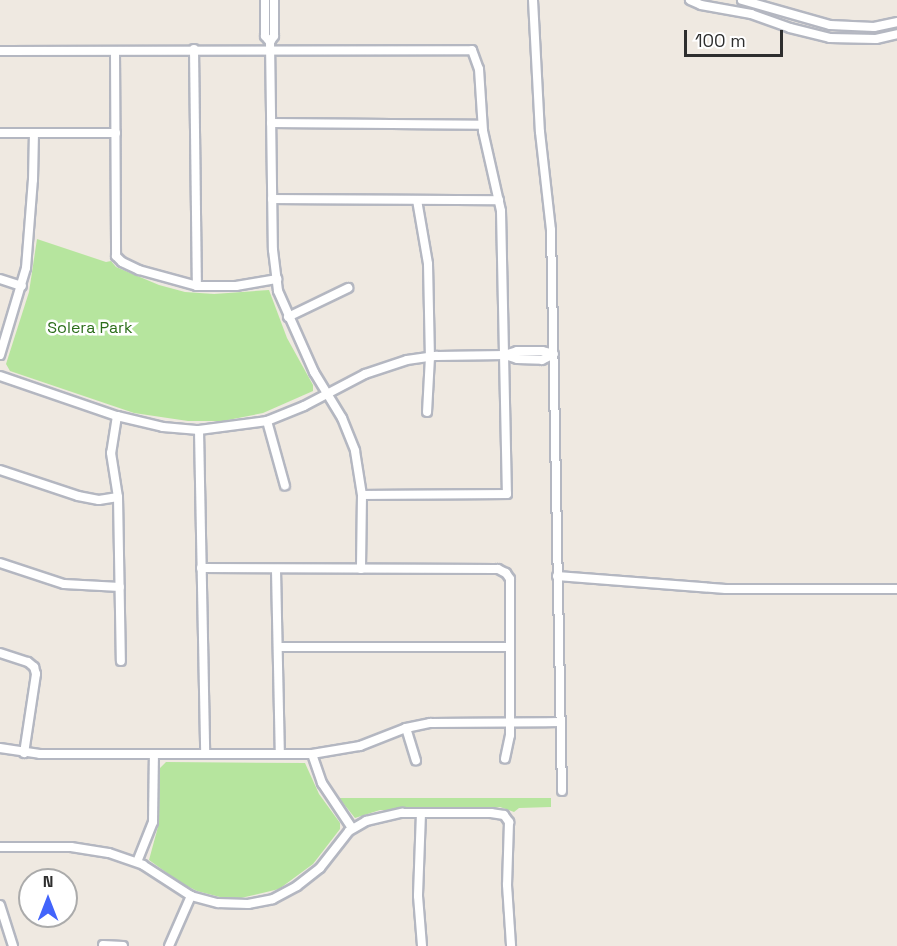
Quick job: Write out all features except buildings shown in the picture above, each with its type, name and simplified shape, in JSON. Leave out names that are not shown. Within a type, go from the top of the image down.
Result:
[{"type":"street","points":[[265,0],[265,36],[270,45]]},
{"type":"street","points":[[274,0],[274,36],[270,45],[277,279],[288,317],[314,372],[342,418],[356,451],[362,495],[361,569]]},
{"type":"street","points":[[533,0],[540,132],[551,230],[562,790]]},
{"type":"street","points":[[690,0],[701,5],[751,14],[790,28],[830,38],[876,39],[897,34]]},
{"type":"street","points":[[742,0],[830,25],[874,27],[897,22]]},
{"type":"street","points":[[0,51],[115,52],[270,45],[472,50],[479,69],[482,125],[501,211],[507,494],[362,495]]},
{"type":"street","points":[[194,49],[197,286]]},
{"type":"street","points":[[115,52],[116,256],[122,262],[139,270],[197,286],[236,286],[277,279]]},
{"type":"street","points":[[271,123],[482,125]]},
{"type":"street","points":[[0,133],[116,133]]},
{"type":"street","points":[[0,355],[22,286],[33,180],[34,133]]},
{"type":"street","points":[[273,199],[499,200]]},
{"type":"street","points":[[417,200],[428,264],[430,357],[427,412]]},
{"type":"street","points":[[0,279],[22,286]]},
{"type":"street","points":[[288,317],[348,288]]},
{"type":"street","points":[[0,376],[117,416],[163,427],[199,430],[267,421],[365,374],[406,360],[505,355],[517,359],[542,360],[554,354]]},
{"type":"street","points":[[117,416],[111,453],[118,497],[121,661]]},
{"type":"street","points":[[267,421],[285,486]]},
{"type":"street","points":[[199,430],[205,754]]},
{"type":"street","points":[[0,470],[78,496],[99,500],[118,497]]},
{"type":"street","points":[[0,563],[64,585],[120,587]]},
{"type":"street","points":[[201,568],[498,569],[506,573],[510,579],[510,723],[505,758]]},
{"type":"street","points":[[276,570],[280,754]]},
{"type":"street","points":[[557,576],[726,589],[897,589]]},
{"type":"street","points":[[279,647],[509,647]]},
{"type":"street","points":[[0,653],[28,662],[34,667],[36,674],[24,753]]},
{"type":"street","points":[[0,748],[24,753],[312,754],[360,746],[406,728],[430,723],[560,722]]},
{"type":"street","points":[[406,728],[416,760]]},
{"type":"street","points":[[137,862],[153,822],[154,754]]},
{"type":"street","points":[[312,754],[322,783],[352,828]]},
{"type":"street","points":[[421,813],[418,896],[422,946]]},
{"type":"street","points":[[0,847],[84,847],[137,862],[191,896],[233,905],[261,903],[286,894],[320,868],[340,839],[352,828],[382,816],[421,813],[504,815],[510,827],[507,885],[511,946]]},
{"type":"street","points":[[169,946],[191,896]]},
{"type":"street","points":[[0,905],[13,946]]},
{"type":"street","points":[[103,945],[123,946]]},
{"type":"green space","name":"Solera Park","points":[[37,239],[106,262],[111,261],[116,267],[159,285],[185,292],[214,294],[269,290],[287,338],[313,385],[313,391],[263,413],[223,421],[188,421],[134,413],[10,371],[6,364],[29,292]]},
{"type":"green space","points":[[166,762],[305,763],[319,794],[340,823],[340,829],[313,864],[279,889],[241,898],[220,897],[197,891],[181,883],[149,860],[159,823],[160,768]]},
{"type":"green space","points":[[339,798],[551,798],[551,807],[519,808],[514,812],[500,807],[482,810],[380,810],[355,818]]}]
